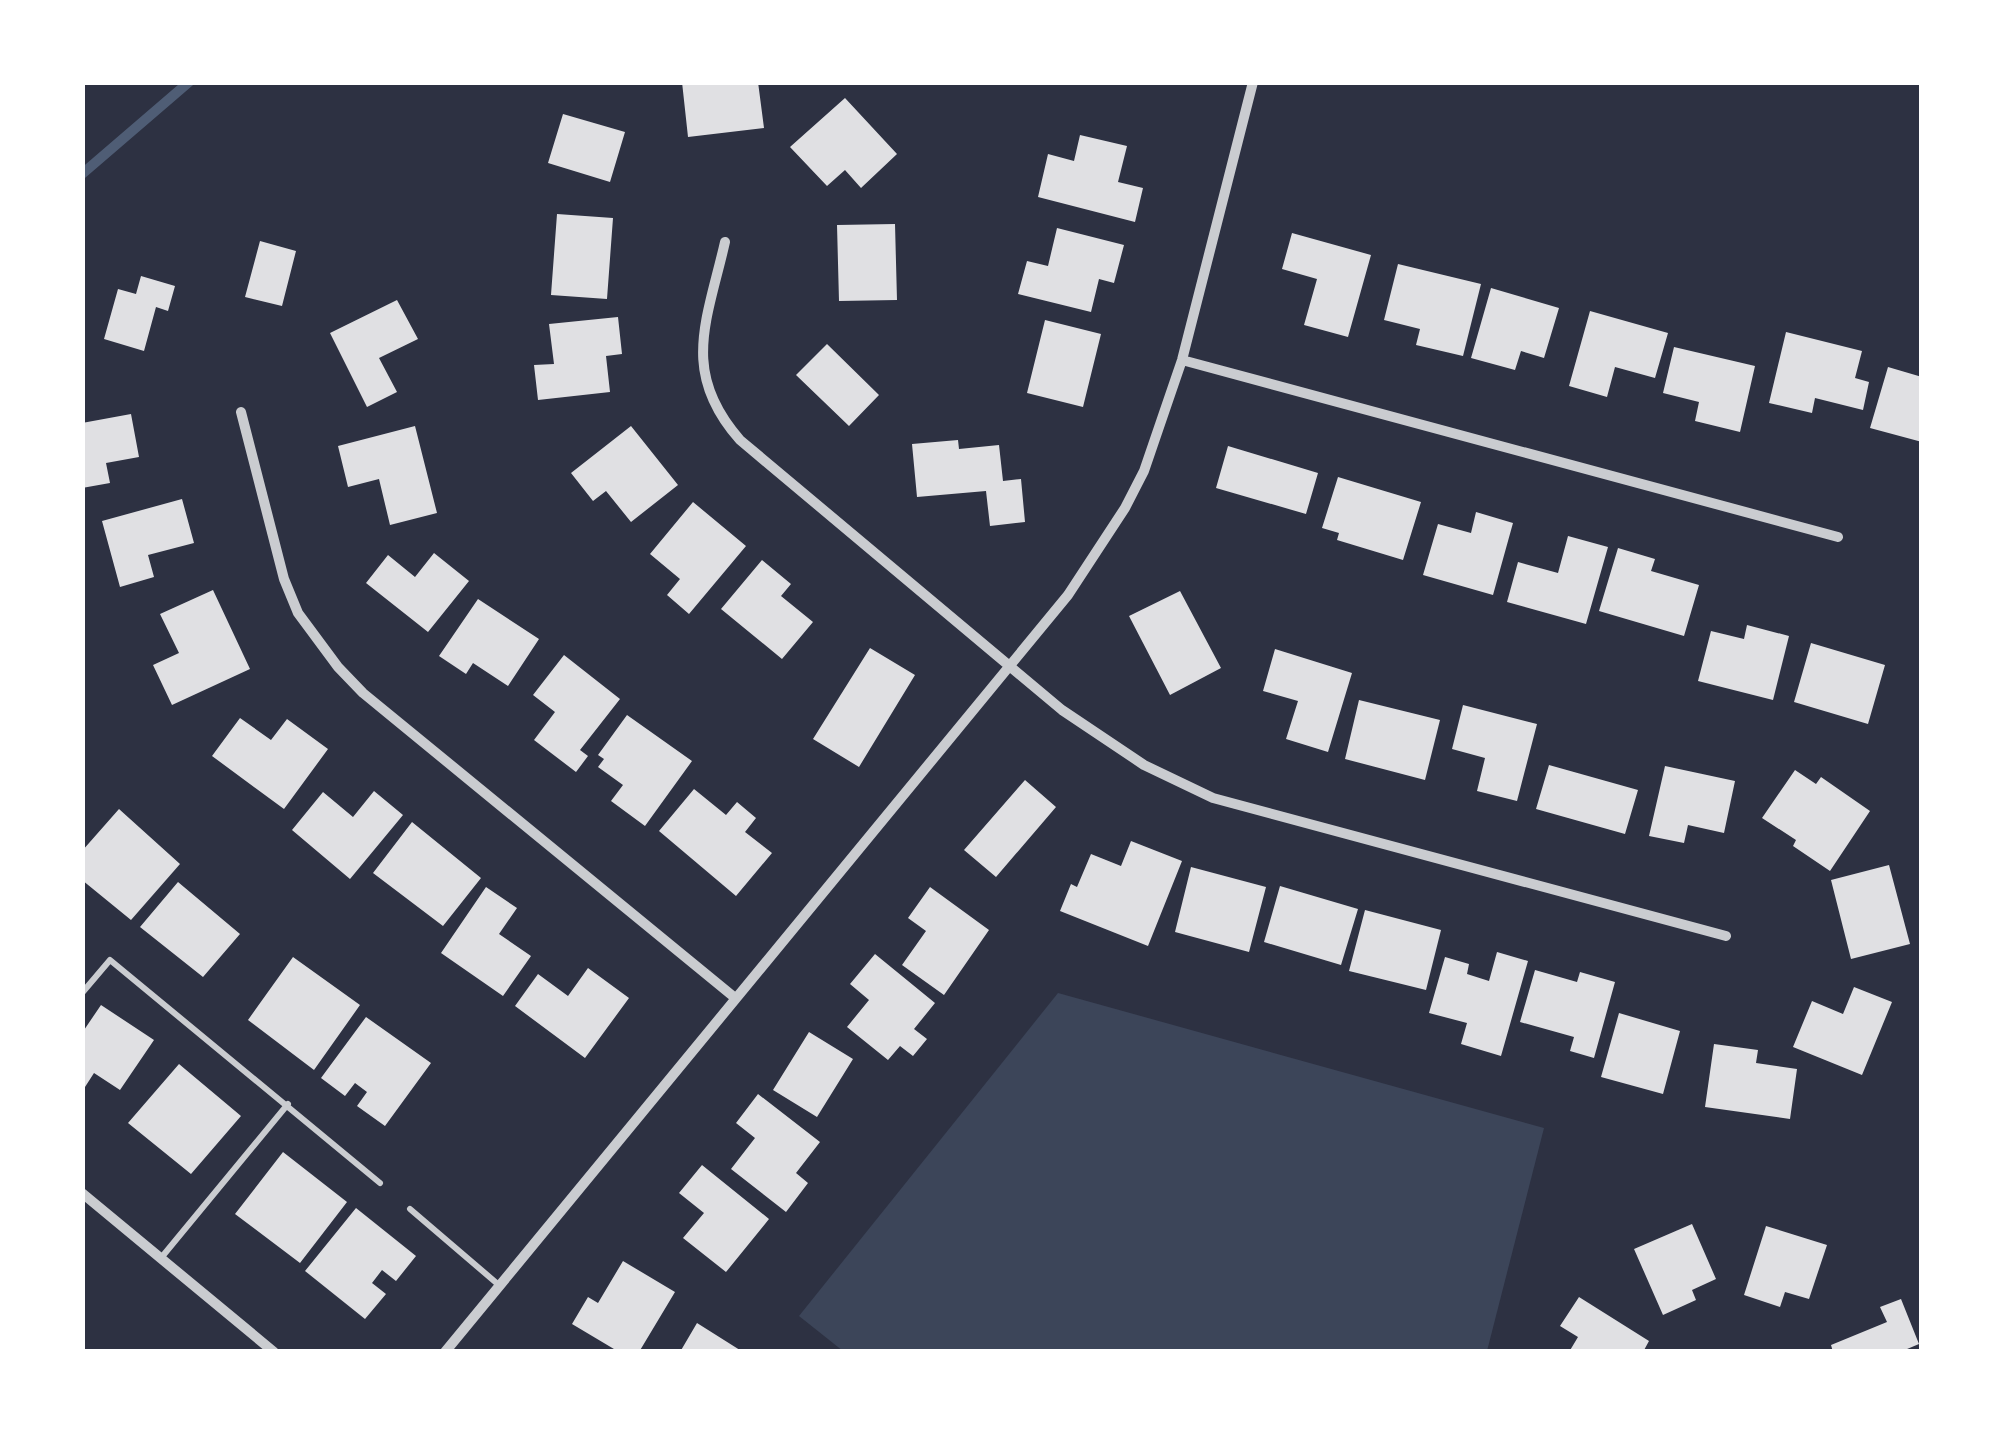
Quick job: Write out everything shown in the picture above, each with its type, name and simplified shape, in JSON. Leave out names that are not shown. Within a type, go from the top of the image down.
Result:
[{"type":"street","points":[[445,1352],[1068,596],[1126,508],[1144,471],[1182,360],[1253,82]]},
{"type":"street","points":[[725,242],[705,324],[702,356],[704,380],[724,422],[740,440],[1062,710],[1144,766],[1213,798],[1726,936]]},
{"type":"street","points":[[1182,360],[1838,537]]},
{"type":"street","points":[[241,412],[284,578],[298,613],[338,668],[363,693],[734,997]]},
{"type":"street","points":[[82,1193],[274,1352]]},
{"type":"lane","points":[[82,993],[110,960],[380,1183]]},
{"type":"lane","points":[[161,1258],[288,1104]]},
{"type":"lane","points":[[410,1209],[500,1286]]},
{"type":"shaded area","points":[[1058,993],[1544,1128],[1487,1351],[843,1351],[799,1316]]},
{"type":"building","points":[[682,82],[758,82],[764,128],[688,137]]},
{"type":"building","points":[[845,98],[897,154],[861,188],[845,170],[827,186],[790,147]]},
{"type":"building","points":[[563,114],[625,132],[610,182],[548,163]]},
{"type":"building","points":[[1080,135],[1127,146],[1118,182],[1143,188],[1135,222],[1038,197],[1048,154],[1074,161]]},
{"type":"building","points":[[557,214],[613,218],[607,299],[551,295]]},
{"type":"building","points":[[895,224],[897,300],[839,301],[837,225]]},
{"type":"building","points":[[1057,228],[1124,245],[1114,283],[1099,279],[1091,312],[1018,294],[1027,261],[1048,266]]},
{"type":"building","points":[[1292,233],[1371,255],[1348,337],[1304,325],[1317,279],[1282,269]]},
{"type":"building","points":[[260,241],[296,251],[282,306],[245,297]]},
{"type":"building","points":[[1398,264],[1481,284],[1463,356],[1416,345],[1420,329],[1384,320]]},
{"type":"building","points":[[141,276],[175,286],[168,311],[156,307],[144,351],[104,339],[118,289],[136,294]]},
{"type":"building","points":[[1491,288],[1559,308],[1544,358],[1521,351],[1515,370],[1471,358]]},
{"type":"building","points":[[397,300],[418,339],[379,358],[397,392],[367,407],[330,333]]},
{"type":"building","points":[[1590,311],[1668,333],[1655,378],[1615,367],[1607,397],[1569,386]]},
{"type":"building","points":[[618,317],[622,354],[606,356],[610,392],[538,400],[534,365],[554,364],[549,324]]},
{"type":"building","points":[[1045,320],[1101,334],[1083,407],[1027,393]]},
{"type":"building","points":[[1786,332],[1862,351],[1855,378],[1869,382],[1863,410],[1815,398],[1812,413],[1769,403]]},
{"type":"building","points":[[827,344],[879,395],[849,426],[796,375]]},
{"type":"building","points":[[1674,347],[1755,366],[1740,432],[1695,421],[1699,402],[1663,393]]},
{"type":"building","points":[[1888,367],[1922,377],[1922,442],[1870,428]]},
{"type":"building","points":[[131,414],[139,457],[106,463],[110,483],[82,488],[82,423]]},
{"type":"building","points":[[415,426],[437,513],[390,525],[379,479],[348,487],[338,446]]},
{"type":"building","points":[[631,426],[678,485],[631,522],[606,491],[593,501],[571,473]]},
{"type":"building","points":[[958,440],[959,449],[999,445],[1003,481],[1021,479],[1025,522],[990,526],[986,491],[917,497],[912,444]]},
{"type":"building","points":[[1228,446],[1318,473],[1306,514],[1216,488]]},
{"type":"building","points":[[1338,477],[1421,502],[1403,560],[1337,540],[1339,533],[1322,528]]},
{"type":"building","points":[[182,499],[194,543],[148,555],[154,577],[120,587],[102,521]]},
{"type":"building","points":[[693,502],[746,546],[689,614],[667,595],[680,579],[650,554]]},
{"type":"building","points":[[1476,512],[1513,523],[1493,595],[1423,575],[1438,524],[1471,533]]},
{"type":"building","points":[[1568,536],[1608,547],[1586,624],[1507,602],[1518,562],[1558,573]]},
{"type":"building","points":[[1618,548],[1655,559],[1651,571],[1699,585],[1684,636],[1599,611]]},
{"type":"building","points":[[434,553],[469,581],[428,632],[366,583],[388,555],[415,577]]},
{"type":"building","points":[[762,560],[791,584],[781,596],[813,622],[782,659],[721,609]]},
{"type":"building","points":[[213,590],[250,669],[172,705],[153,665],[179,653],[160,614]]},
{"type":"building","points":[[1180,591],[1221,668],[1170,695],[1129,616]]},
{"type":"building","points":[[478,599],[539,639],[508,686],[473,663],[466,674],[439,656]]},
{"type":"building","points":[[1747,625],[1789,636],[1773,700],[1698,681],[1711,631],[1744,639]]},
{"type":"building","points":[[1811,643],[1885,665],[1868,724],[1794,702]]},
{"type":"building","points":[[870,648],[915,675],[859,767],[813,739]]},
{"type":"building","points":[[1275,649],[1352,673],[1328,752],[1286,739],[1298,701],[1263,691]]},
{"type":"building","points":[[564,655],[620,699],[580,750],[588,756],[576,772],[534,740],[555,712],[533,695]]},
{"type":"building","points":[[1359,700],[1440,720],[1425,780],[1345,759]]},
{"type":"building","points":[[1463,705],[1537,724],[1517,801],[1477,791],[1485,758],[1452,749]]},
{"type":"building","points":[[627,715],[692,761],[645,826],[611,801],[623,785],[598,767],[604,759],[598,755]]},
{"type":"building","points":[[240,718],[271,740],[287,719],[328,749],[284,809],[212,756]]},
{"type":"building","points":[[1549,765],[1638,790],[1625,834],[1536,809]]},
{"type":"building","points":[[1665,766],[1735,781],[1724,833],[1688,825],[1684,843],[1649,836]]},
{"type":"building","points":[[1795,770],[1816,784],[1821,777],[1870,811],[1830,871],[1793,846],[1796,840],[1762,818]]},
{"type":"building","points":[[1025,780],[1056,807],[996,877],[964,850]]},
{"type":"building","points":[[694,789],[726,815],[737,802],[756,818],[745,832],[772,853],[736,896],[659,831]]},
{"type":"building","points":[[374,791],[403,815],[350,879],[292,830],[323,792],[353,817]]},
{"type":"building","points":[[119,809],[180,864],[131,920],[82,880],[82,851]]},
{"type":"building","points":[[412,822],[481,878],[443,926],[373,873]]},
{"type":"building","points":[[1131,841],[1182,861],[1148,946],[1060,911],[1071,884],[1077,887],[1091,854],[1121,866]]},
{"type":"building","points":[[1889,865],[1910,944],[1851,959],[1831,880]]},
{"type":"building","points":[[1191,867],[1266,887],[1249,952],[1175,932]]},
{"type":"building","points":[[178,882],[240,934],[203,977],[140,927]]},
{"type":"building","points":[[1280,886],[1358,909],[1341,965],[1264,942]]},
{"type":"building","points":[[486,887],[517,908],[499,934],[531,956],[503,996],[441,953]]},
{"type":"building","points":[[930,887],[989,930],[944,995],[902,965],[926,931],[908,918]]},
{"type":"building","points":[[1365,910],[1441,930],[1426,990],[1349,971]]},
{"type":"building","points":[[1497,952],[1528,961],[1501,1056],[1461,1044],[1467,1023],[1429,1013],[1445,957],[1469,964],[1467,974],[1489,981]]},
{"type":"building","points":[[875,954],[935,1003],[914,1029],[927,1039],[913,1056],[900,1046],[888,1060],[847,1027],[869,1000],[850,984]]},
{"type":"building","points":[[293,957],[360,1005],[314,1070],[248,1020]]},
{"type":"building","points":[[588,968],[629,998],[585,1058],[515,1006],[538,974],[568,996]]},
{"type":"building","points":[[1535,970],[1577,982],[1580,972],[1615,982],[1594,1058],[1570,1051],[1574,1037],[1520,1022]]},
{"type":"building","points":[[1854,987],[1892,1002],[1862,1075],[1793,1047],[1812,1001],[1843,1014]]},
{"type":"building","points":[[101,1005],[154,1040],[120,1090],[94,1073],[85,1087],[82,1085],[82,1033]]},
{"type":"building","points":[[1619,1013],[1680,1031],[1663,1094],[1601,1077]]},
{"type":"building","points":[[366,1017],[431,1063],[385,1126],[357,1106],[367,1092],[355,1083],[345,1096],[321,1078]]},
{"type":"building","points":[[809,1032],[853,1059],[817,1117],[773,1090]]},
{"type":"building","points":[[1714,1044],[1758,1050],[1756,1063],[1797,1069],[1790,1119],[1705,1107]]},
{"type":"building","points":[[179,1064],[241,1116],[191,1174],[128,1123]]},
{"type":"building","points":[[758,1094],[820,1142],[796,1173],[808,1183],[786,1212],[731,1169],[755,1138],[736,1123]]},
{"type":"building","points":[[283,1152],[347,1202],[300,1263],[235,1214]]},
{"type":"building","points":[[702,1165],[769,1219],[726,1272],[683,1238],[704,1213],[679,1193]]},
{"type":"building","points":[[356,1208],[416,1256],[396,1281],[382,1270],[372,1283],[386,1294],[365,1319],[305,1271]]},
{"type":"building","points":[[1692,1224],[1716,1279],[1692,1290],[1696,1300],[1663,1315],[1634,1249]]},
{"type":"building","points":[[1766,1226],[1827,1245],[1809,1299],[1785,1292],[1780,1307],[1744,1295]]},
{"type":"building","points":[[623,1261],[675,1292],[639,1352],[619,1352],[572,1324],[588,1297],[598,1303]]},
{"type":"building","points":[[1579,1297],[1649,1341],[1643,1352],[1569,1352],[1578,1337],[1560,1326]]},
{"type":"building","points":[[1901,1299],[1919,1344],[1900,1352],[1833,1352],[1831,1345],[1887,1322],[1880,1307]]},
{"type":"building","points":[[697,1323],[743,1352],[680,1352]]},
{"type":"waterway","points":[[82,174],[189,82]]}]
